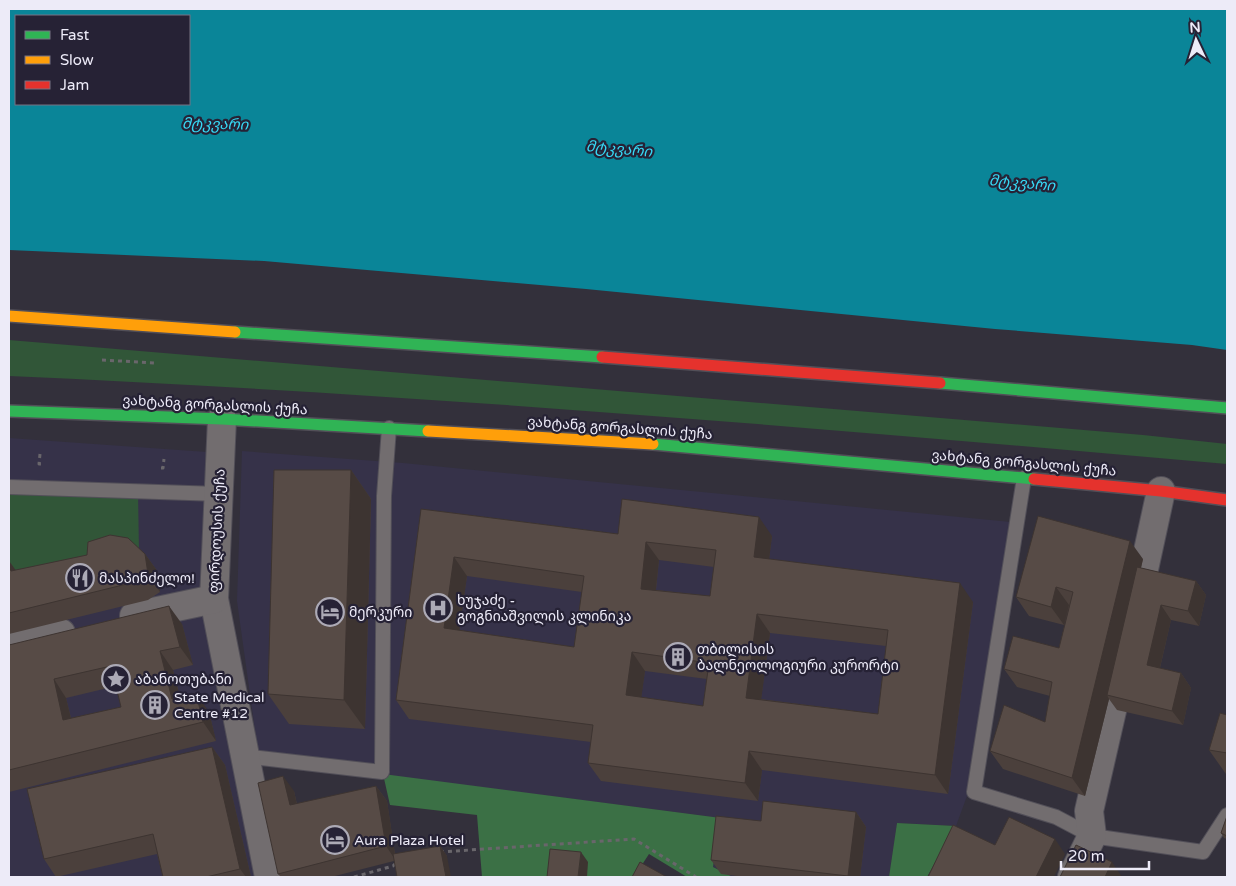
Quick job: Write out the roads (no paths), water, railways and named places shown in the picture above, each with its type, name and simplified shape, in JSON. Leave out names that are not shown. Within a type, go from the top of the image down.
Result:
[{"type":"highway","points":[[9,316],[816,372],[1227,408]]},
{"type":"highway","name":"ვახტანგ გორგასლის ქუჩა","points":[[9,411],[222,419],[664,445],[1161,491],[1227,500]]},
{"type":"street","name":"ფირდოუსის ქუჩა","points":[[222,419],[214,599],[243,756],[270,877]]},
{"type":"street","points":[[1072,877],[1092,836],[1089,811],[1161,491]]},
{"type":"street","points":[[112,621],[214,599]]},
{"type":"street","points":[[9,645],[84,628]]},
{"type":"lane","points":[[243,756],[382,772],[384,496],[390,428]]},
{"type":"lane","points":[[1024,478],[974,792],[1056,817],[1092,836],[1203,852],[1227,815]]},
{"type":"lane","points":[[9,487],[219,494]]},
{"type":"water","name":"მტკვარი","points":[[9,9],[1227,9],[1227,350],[1192,345],[995,329],[586,289],[264,261],[9,250]]},
{"type":"place","name":"მასპინძელო!","points":[[80,578]]},
{"type":"place","name":"ხუჯაძე - გოგნიაშვილის კლინიკა","points":[[438,608]]},
{"type":"place","name":"მერკური","points":[[330,612]]},
{"type":"place","name":"თბილისის ბალნეოლოგიური კურორტი","points":[[678,657]]},
{"type":"place","name":"აბანოთუბანი","points":[[116,679]]},
{"type":"place","name":"State Medical Centre #12","points":[[155,705]]},
{"type":"place","name":"Aura Plaza Hotel","points":[[335,840]]}]
